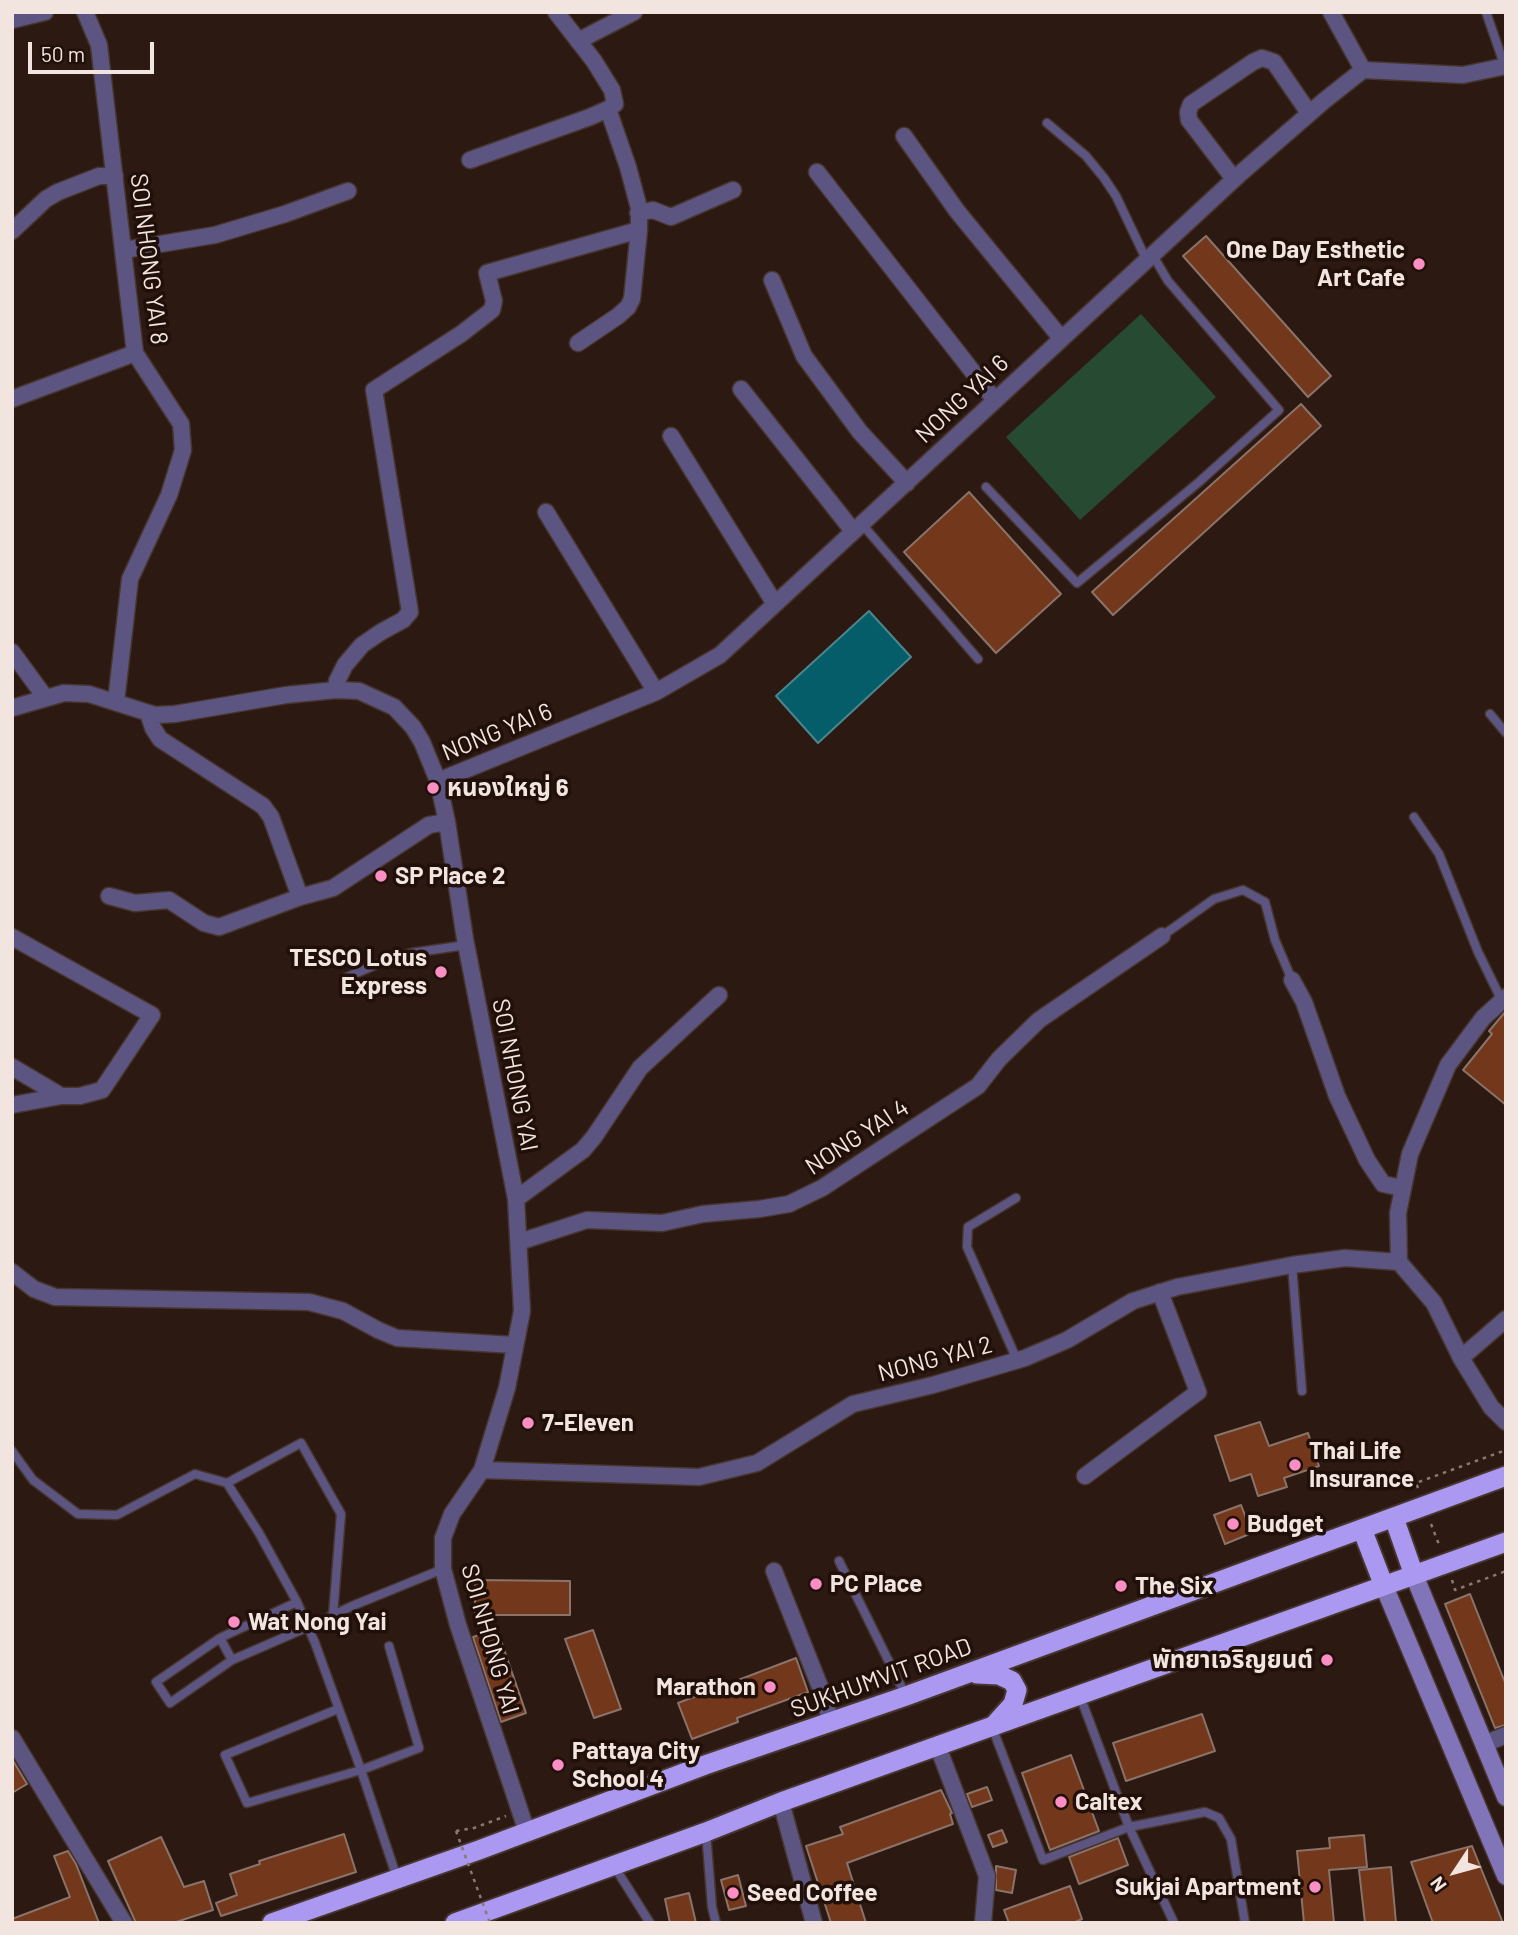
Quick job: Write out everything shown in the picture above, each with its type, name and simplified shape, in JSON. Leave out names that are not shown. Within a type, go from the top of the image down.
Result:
[{"type":"highway","name":"SUKHUMVIT ROAD","points":[[272,1923],[705,1765],[906,1696],[1506,1476]]},
{"type":"highway","points":[[1394,1518],[1414,1575]]},
{"type":"highway","points":[[1362,1529],[1384,1586]]},
{"type":"highway","points":[[455,1923],[782,1802],[1506,1542]]},
{"type":"highway","points":[[969,1673],[999,1675],[1012,1681],[1017,1690],[1013,1704],[992,1727]]},
{"type":"main road","points":[[1414,1575],[1506,1797]]},
{"type":"main road","points":[[1384,1586],[1506,1876]]},
{"type":"street","points":[[12,20],[45,12]]},
{"type":"street","name":"SOI NHONG YAI 8","points":[[85,12],[99,46],[135,353],[181,424],[183,450],[169,495],[130,579],[116,702]]},
{"type":"street","points":[[470,160],[608,110],[615,104],[612,90],[556,12]]},
{"type":"street","points":[[578,41],[635,12]]},
{"type":"street","points":[[1331,12],[1363,70],[1464,75],[1505,66]]},
{"type":"street","points":[[1234,179],[1189,120],[1191,104],[1262,58],[1274,62],[1309,113]]},
{"type":"street","name":"NONG YAI 6","points":[[438,781],[656,692],[720,655],[1234,179],[1363,70]]},
{"type":"street","points":[[578,343],[628,307],[633,289],[639,208],[608,110]]},
{"type":"street","points":[[904,136],[957,211],[1060,338]]},
{"type":"street","points":[[817,172],[994,399]]},
{"type":"street","points":[[12,231],[46,199],[58,192],[99,176],[115,176]]},
{"type":"street","points":[[638,213],[653,210],[671,217],[733,190]]},
{"type":"street","points":[[124,250],[215,235],[285,215],[348,191]]},
{"type":"street","points":[[336,690],[337,681],[345,665],[362,645],[410,612],[374,390],[461,334],[492,310],[494,301],[487,273],[639,230]]},
{"type":"street","points":[[772,280],[804,356],[860,432],[907,483]]},
{"type":"street","points":[[12,399],[135,353]]},
{"type":"street","points":[[741,389],[857,527]]},
{"type":"street","points":[[671,436],[775,604]]},
{"type":"street","points":[[546,512],[656,692]]},
{"type":"street","points":[[12,652],[45,697]]},
{"type":"street","name":"SOI NHONG YAI","points":[[12,708],[64,692],[89,694],[148,713],[175,714],[286,695],[336,690],[359,691],[394,707],[413,727],[438,781],[466,945],[516,1199],[522,1311],[507,1388],[482,1470],[452,1514],[443,1538],[443,1569],[458,1625],[527,1832]]},
{"type":"street","points":[[148,713],[160,739],[263,806],[271,817],[300,897]]},
{"type":"street","points":[[109,896],[135,903],[169,900],[204,923],[219,927],[332,888],[429,825],[447,822]]},
{"type":"street","name":"NONG YAI 4","points":[[519,1242],[587,1220],[662,1223],[703,1214],[789,1204],[822,1188],[978,1086],[999,1059],[1039,1020],[1162,936]]},
{"type":"street","points":[[12,937],[152,1015],[102,1090],[80,1096],[61,1096],[12,1105]]},
{"type":"street","points":[[1292,980],[1304,1002],[1337,1096],[1367,1160],[1383,1184],[1402,1188]]},
{"type":"street","points":[[516,1199],[583,1150],[640,1068],[719,995]]},
{"type":"street","points":[[1504,999],[1483,1018],[1448,1065],[1410,1154],[1398,1213],[1399,1262],[1434,1303],[1461,1358],[1491,1407],[1506,1422]]},
{"type":"street","points":[[12,1067],[61,1096]]},
{"type":"street","name":"NONG YAI 2","points":[[482,1470],[699,1477],[757,1463],[853,1404],[933,1385],[1017,1360],[1067,1340],[1133,1301],[1160,1292],[1292,1265],[1345,1258],[1399,1262]]},
{"type":"street","points":[[12,1272],[34,1289],[55,1297],[309,1302],[342,1311],[397,1338],[514,1345]]},
{"type":"street","points":[[1085,1476],[1198,1392],[1160,1292]]},
{"type":"street","points":[[1461,1358],[1506,1319]]},
{"type":"street","points":[[774,1571],[826,1702],[830,1723]]},
{"type":"street","points":[[1484,1744],[1506,1735]]},
{"type":"street","points":[[12,1738],[124,1923]]},
{"type":"street","points":[[938,1747],[987,1876],[983,1923]]},
{"type":"street","points":[[782,1802],[814,1923]]},
{"type":"lane","points":[[1486,12],[1505,66]]},
{"type":"lane","points":[[986,486],[1077,583],[1199,482],[1279,410],[1149,257],[1104,178],[1086,156],[1047,123]]},
{"type":"lane","points":[[857,527],[978,659]]},
{"type":"lane","points":[[1490,714],[1506,733]]},
{"type":"lane","points":[[1414,817],[1439,854],[1478,952],[1504,999]]},
{"type":"lane","points":[[1162,936],[1214,899],[1243,890],[1265,902],[1275,940],[1292,980]]},
{"type":"lane","points":[[345,978],[411,953],[466,945]]},
{"type":"lane","points":[[1016,1198],[968,1227],[967,1247],[1017,1360]]},
{"type":"lane","points":[[1292,1265],[1302,1391]]},
{"type":"lane","points":[[227,1483],[300,1443],[341,1514],[333,1615]]},
{"type":"lane","points":[[12,1451],[33,1480],[78,1514],[117,1516],[195,1474],[227,1483],[260,1533],[308,1627],[361,1770],[397,1878]]},
{"type":"lane","points":[[839,1561],[906,1696]]},
{"type":"lane","points":[[297,1602],[220,1638],[156,1682],[170,1703],[232,1660],[443,1569]]},
{"type":"lane","points":[[220,1638],[232,1660]]},
{"type":"lane","points":[[338,1709],[225,1755],[247,1803],[361,1770],[419,1748],[389,1646]]},
{"type":"lane","points":[[1080,1696],[1129,1827],[1174,1923]]},
{"type":"lane","points":[[992,1727],[1042,1860],[1129,1827],[1205,1812],[1219,1818],[1230,1839],[1245,1923]]},
{"type":"lane","points":[[706,1832],[712,1907],[716,1923]]},
{"type":"lane","points":[[614,1866],[650,1923]]},
{"type":"path","points":[[1506,1450],[1416,1483],[1455,1590],[1506,1571]]},
{"type":"path","points":[[489,1923],[456,1831],[474,1828],[520,1811]]},
{"type":"green space","points":[[1141,314],[1216,397],[1080,520],[1006,437]]},
{"type":"water","points":[[869,611],[911,657],[818,743],[776,696]]},
{"type":"building","points":[[1206,236],[1331,376],[1308,397],[1183,256]]},
{"type":"building","points":[[1301,404],[1321,426],[1113,615],[1092,592]]},
{"type":"building","points":[[969,492],[1061,594],[996,653],[904,552]]},
{"type":"building","points":[[1506,1011],[1506,1105],[1463,1070],[1492,1034],[1489,1031]]},
{"type":"building","points":[[1260,1422],[1269,1446],[1308,1433],[1319,1466],[1284,1478],[1287,1487],[1258,1496],[1251,1474],[1230,1481],[1215,1436]]},
{"type":"building","name":"Budget","points":[[1241,1505],[1252,1533],[1225,1544],[1214,1515]]},
{"type":"building","points":[[475,1580],[570,1581],[570,1615],[475,1615]]},
{"type":"building","points":[[1470,1594],[1506,1685],[1506,1725],[1495,1728],[1445,1604]]},
{"type":"building","points":[[497,1629],[526,1713],[501,1722],[473,1637]]},
{"type":"building","points":[[593,1630],[621,1709],[594,1718],[565,1639]]},
{"type":"building","points":[[796,1658],[808,1692],[737,1718],[738,1722],[692,1739],[678,1703]]},
{"type":"building","points":[[1202,1714],[1215,1751],[1126,1781],[1113,1743]]},
{"type":"building","name":"Caltex","points":[[1071,1755],[1099,1831],[1050,1850],[1022,1773]]},
{"type":"building","points":[[12,1759],[27,1784],[12,1793]]},
{"type":"building","points":[[987,1787],[992,1800],[972,1807],[967,1794]]},
{"type":"building","points":[[941,1790],[952,1813],[953,1824],[847,1863],[866,1923],[831,1923],[806,1846],[843,1834],[840,1827]]},
{"type":"building","points":[[1002,1830],[1007,1842],[993,1847],[988,1835]]},
{"type":"building","points":[[344,1834],[356,1872],[221,1916],[216,1903],[237,1895],[230,1874],[260,1864],[259,1861]]},
{"type":"building","name":"Sukjai Apartment","points":[[1364,1835],[1367,1867],[1329,1870],[1334,1923],[1304,1923],[1297,1851],[1330,1848],[1329,1838]]},
{"type":"building","points":[[161,1837],[184,1887],[204,1881],[213,1910],[173,1923],[136,1923],[108,1861]]},
{"type":"building","points":[[1118,1838],[1128,1865],[1079,1884],[1069,1857]]},
{"type":"building","points":[[1472,1846],[1503,1923],[1433,1923],[1411,1862]]},
{"type":"building","points":[[68,1851],[76,1864],[99,1923],[12,1923],[12,1919],[70,1897],[54,1856]]},
{"type":"building","points":[[996,1866],[1016,1870],[1012,1893],[996,1890]]},
{"type":"building","points":[[1391,1867],[1396,1923],[1365,1923],[1359,1870]]},
{"type":"building","name":"Seed Coffee","points":[[738,1875],[746,1906],[729,1910],[721,1880]]},
{"type":"building","points":[[1070,1886],[1082,1919],[1073,1923],[1009,1923],[1004,1910]]},
{"type":"building","points":[[689,1893],[696,1923],[670,1923],[665,1899]]},
{"type":"place","name":"One Day Esthetic Art Cafe","points":[[1419,264]]},
{"type":"place","name":"หนองใหญ่ 6","points":[[433,788]]},
{"type":"place","name":"SP Place 2","points":[[381,876]]},
{"type":"place","name":"TESCO Lotus Express","points":[[441,972]]},
{"type":"place","name":"7-Eleven","points":[[528,1423]]},
{"type":"place","name":"Thai Life Insurance","points":[[1295,1465]]},
{"type":"place","name":"Budget","points":[[1233,1524]]},
{"type":"place","name":"PC Place","points":[[816,1584]]},
{"type":"place","name":"The Six","points":[[1121,1586]]},
{"type":"place","name":"Wat Nong Yai","points":[[234,1622]]},
{"type":"place","name":"พัทยาเจริญยนต์","points":[[1327,1660]]},
{"type":"place","name":"Marathon","points":[[770,1687]]},
{"type":"place","name":"Pattaya City School 4","points":[[558,1765]]},
{"type":"place","name":"Caltex","points":[[1061,1802]]},
{"type":"place","name":"Sukjai Apartment","points":[[1315,1887]]},
{"type":"place","name":"Seed Coffee","points":[[733,1893]]}]
